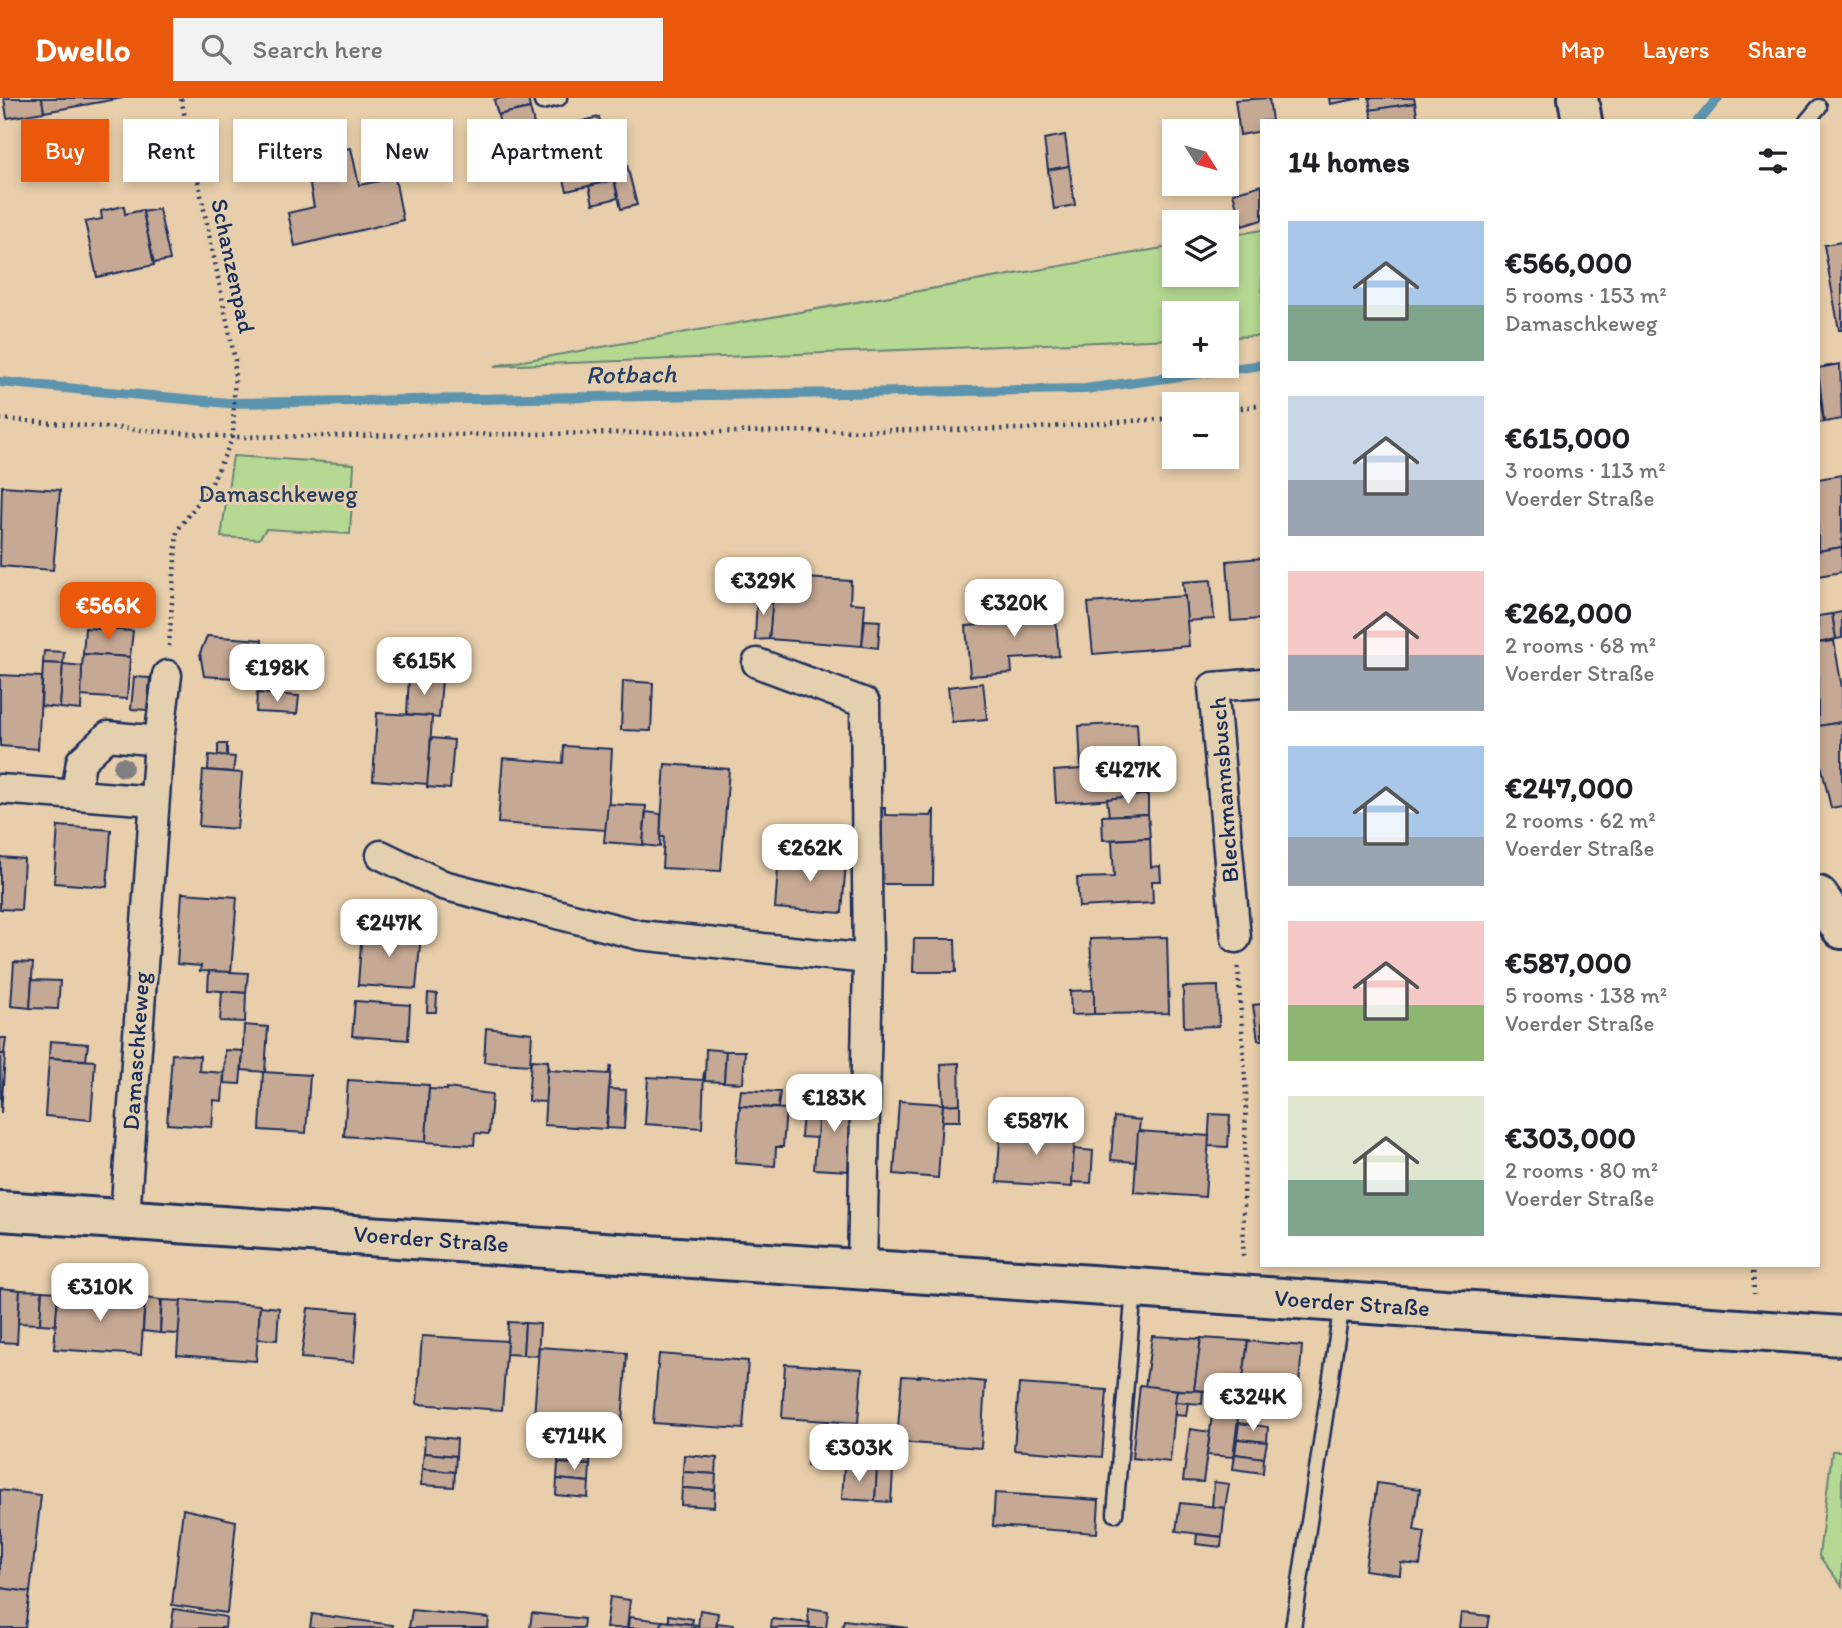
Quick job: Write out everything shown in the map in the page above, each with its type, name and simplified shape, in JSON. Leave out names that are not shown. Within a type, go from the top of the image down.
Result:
[{"type":"main road","points":[[1578,98],[1582,119]]},
{"type":"main road","points":[[1820,899],[1842,929]]},
{"type":"main road","name":"Voerder Straße","points":[[0,1210],[1842,1336]]},
{"type":"street","points":[[757,663],[865,703],[868,959],[862,1269]]},
{"type":"street","name":"Damaschkeweg","points":[[125,1217],[154,801],[167,675]]},
{"type":"street","name":"Bleckmannsbusch","points":[[1236,938],[1213,687],[1260,683]]},
{"type":"street","points":[[76,794],[81,761],[108,736],[159,741]]},
{"type":"street","points":[[0,789],[154,801]]},
{"type":"street","points":[[381,855],[443,885],[639,935],[868,959]]},
{"type":"lane","points":[[542,102],[559,98]]},
{"type":"lane","points":[[1809,119],[1819,107]]},
{"type":"lane","points":[[1115,1514],[1134,1288]]},
{"type":"lane","points":[[1293,1628],[1342,1302]]},
{"type":"path","name":"Schanzenpad","points":[[181,98],[235,360],[233,437]]},
{"type":"path","points":[[1239,408],[1260,405]]},
{"type":"path","points":[[0,418],[233,437],[1022,429],[1162,419]]},
{"type":"path","points":[[167,675],[177,531],[211,485],[233,437]]},
{"type":"path","points":[[1236,938],[1246,1094],[1242,1296]]},
{"type":"green space","points":[[1260,230],[1260,336],[1239,337],[1239,301],[1162,301],[1162,339],[494,366],[1162,248],[1162,287],[1239,287],[1239,234]]},
{"type":"green space","name":"Damaschkeweg","points":[[233,456],[354,464],[350,534],[266,529],[259,539],[221,537]]},
{"type":"green space","points":[[1832,1451],[1842,1451],[1842,1586],[1819,1556]]},
{"type":"building","points":[[4,98],[42,98],[44,112],[7,118]]},
{"type":"building","points":[[42,98],[123,98],[44,112]]},
{"type":"building","points":[[528,98],[530,108],[498,115],[494,100]]},
{"type":"building","points":[[1269,98],[1272,119],[1260,119],[1260,131],[1240,135],[1235,100]]},
{"type":"building","points":[[1329,98],[1362,98],[1330,104]]},
{"type":"building","points":[[1369,98],[1414,98],[1415,103],[1371,110]]},
{"type":"building","points":[[1415,103],[1418,119],[1372,119],[1370,110]]},
{"type":"building","points":[[530,108],[533,119],[499,119],[498,115]]},
{"type":"building","points":[[1065,135],[1069,166],[1048,170],[1044,139]]},
{"type":"building","points":[[351,148],[359,185],[396,182],[403,220],[295,246],[288,213],[314,207],[310,182],[347,182],[347,149]]},
{"type":"building","points":[[627,165],[637,205],[621,209],[615,182],[627,182]]},
{"type":"building","points":[[1069,166],[1075,205],[1054,209],[1048,170]]},
{"type":"building","points":[[565,182],[605,182],[567,191]]},
{"type":"building","points":[[614,182],[618,198],[593,204],[589,186]]},
{"type":"building","points":[[1260,186],[1260,221],[1242,226],[1234,196],[1239,196],[1239,191]]},
{"type":"building","points":[[124,206],[125,214],[143,210],[154,265],[97,277],[85,222],[102,219],[101,211]]},
{"type":"building","points":[[159,209],[170,260],[154,263],[143,212]]},
{"type":"building","points":[[1842,242],[1842,330],[1839,330],[1824,245]]},
{"type":"building","points":[[1840,364],[1842,419],[1824,422],[1820,368]]},
{"type":"building","points":[[1820,401],[1824,422],[1820,423]]},
{"type":"building","points":[[1842,475],[1842,547],[1820,551],[1820,479]]},
{"type":"building","points":[[2,486],[60,490],[53,570],[0,566]]},
{"type":"building","points":[[1842,547],[1842,572],[1820,576],[1820,551]]},
{"type":"building","points":[[1260,558],[1260,619],[1231,621],[1227,561]]},
{"type":"building","points":[[774,576],[851,581],[850,603],[865,604],[862,646],[769,639]]},
{"type":"building","points":[[1211,580],[1214,619],[1187,621],[1183,582]]},
{"type":"building","points":[[757,594],[773,596],[769,639],[755,640]]},
{"type":"building","points":[[1185,596],[1189,646],[1093,654],[1088,603]]},
{"type":"building","points":[[1054,598],[1059,656],[1011,659],[1012,673],[970,676],[966,626],[1020,622],[1018,601]]},
{"type":"building","points":[[1842,612],[1842,638],[1836,639],[1832,614]]},
{"type":"building","points":[[1832,614],[1836,639],[1820,643],[1820,616]]},
{"type":"building","points":[[865,620],[880,621],[878,648],[862,646]]},
{"type":"building","points":[[85,628],[133,631],[130,657],[83,654]]},
{"type":"building","points":[[207,636],[262,640],[261,661],[266,661],[265,680],[249,679],[249,683],[239,683],[235,678],[204,676],[200,653]]},
{"type":"building","points":[[1834,641],[1842,688],[1842,722],[1820,726],[1820,643]]},
{"type":"building","points":[[44,651],[64,652],[63,664],[43,663]]},
{"type":"building","points":[[83,654],[130,657],[127,699],[80,696]]},
{"type":"building","points":[[43,663],[63,664],[60,708],[41,706]]},
{"type":"building","points":[[63,664],[82,666],[81,710],[60,708]]},
{"type":"building","points":[[0,675],[42,677],[38,749],[0,746]]},
{"type":"building","points":[[134,677],[150,678],[147,710],[131,709]]},
{"type":"building","points":[[409,677],[442,679],[439,718],[407,714]]},
{"type":"building","points":[[623,681],[653,683],[651,731],[621,730]]},
{"type":"building","points":[[983,683],[987,719],[952,722],[948,687]]},
{"type":"building","points":[[257,693],[299,696],[297,714],[256,712]]},
{"type":"building","points":[[377,713],[432,716],[428,784],[373,780]]},
{"type":"building","points":[[1842,722],[1842,806],[1831,808],[1820,761],[1820,726]]},
{"type":"building","points":[[1137,723],[1141,797],[1056,803],[1054,771],[1081,769],[1079,726]]},
{"type":"building","points":[[431,738],[454,740],[450,789],[427,787]]},
{"type":"building","points":[[218,744],[227,744],[227,756],[218,755]]},
{"type":"building","points":[[564,746],[612,749],[607,830],[498,823],[503,758],[563,763]]},
{"type":"building","points":[[209,755],[235,757],[233,772],[208,770]]},
{"type":"building","points":[[665,764],[729,769],[721,871],[662,868],[664,837],[660,837]]},
{"type":"building","points":[[203,770],[242,773],[237,829],[199,826]]},
{"type":"building","points":[[1148,795],[1148,814],[1109,816],[1107,799]]},
{"type":"building","points":[[608,804],[646,806],[643,845],[604,842]]},
{"type":"building","points":[[882,808],[885,808],[885,815],[931,816],[934,809],[933,884],[881,884]]},
{"type":"building","points":[[646,812],[661,814],[660,847],[643,845]]},
{"type":"building","points":[[1148,814],[1150,838],[1103,840],[1102,816]]},
{"type":"building","points":[[58,826],[111,830],[107,887],[54,883]]},
{"type":"building","points":[[1150,838],[1151,867],[1160,866],[1161,881],[1152,881],[1153,903],[1079,907],[1077,878],[1114,877],[1112,840]]},
{"type":"building","points":[[779,856],[846,861],[842,913],[775,908]]},
{"type":"building","points":[[0,857],[24,859],[21,910],[0,909]]},
{"type":"building","points":[[182,893],[237,897],[231,972],[200,971],[201,966],[177,964]]},
{"type":"building","points":[[362,930],[421,934],[416,989],[358,985]]},
{"type":"building","points":[[1167,937],[1169,1013],[1094,1014],[1090,939]]},
{"type":"building","points":[[914,939],[955,939],[956,972],[913,972]]},
{"type":"building","points":[[14,962],[33,963],[30,1008],[11,1006]]},
{"type":"building","points":[[209,971],[248,973],[246,993],[208,990]]},
{"type":"building","points":[[32,980],[60,981],[58,1009],[30,1008]]},
{"type":"building","points":[[1218,986],[1219,1026],[1184,1027],[1183,987]]},
{"type":"building","points":[[1094,990],[1094,1014],[1071,1015],[1070,991]]},
{"type":"building","points":[[222,991],[246,993],[245,1022],[220,1021]]},
{"type":"building","points":[[428,993],[437,994],[436,1012],[427,1012]]},
{"type":"building","points":[[355,1001],[410,1005],[408,1040],[352,1036]]},
{"type":"building","points":[[1260,1004],[1260,1040],[1258,1040],[1253,1005]]},
{"type":"building","points":[[244,1025],[268,1027],[265,1072],[242,1070]]},
{"type":"building","points":[[486,1028],[532,1033],[530,1065],[484,1062]]},
{"type":"building","points":[[0,1038],[6,1038],[4,1054],[0,1054]]},
{"type":"building","points":[[50,1041],[88,1044],[86,1060],[49,1058]]},
{"type":"building","points":[[706,1049],[726,1051],[724,1082],[705,1081]]},
{"type":"building","points":[[225,1050],[243,1051],[240,1084],[224,1083]]},
{"type":"building","points":[[726,1051],[745,1051],[743,1083],[724,1082]]},
{"type":"building","points":[[0,1054],[5,1054],[1,1113]]},
{"type":"building","points":[[172,1054],[200,1056],[199,1071],[224,1073],[222,1101],[214,1100],[212,1127],[167,1124]]},
{"type":"building","points":[[49,1058],[95,1061],[91,1120],[45,1116]]},
{"type":"building","points":[[531,1060],[548,1061],[546,1102],[528,1101]]},
{"type":"building","points":[[548,1061],[549,1070],[608,1074],[611,1065],[606,1129],[544,1125]]},
{"type":"building","points":[[959,1063],[960,1104],[943,1105],[941,1064]]},
{"type":"building","points":[[263,1072],[310,1075],[306,1133],[260,1130]]},
{"type":"building","points":[[704,1072],[702,1128],[645,1124],[648,1077],[703,1080]]},
{"type":"building","points":[[348,1080],[429,1085],[426,1142],[344,1136]]},
{"type":"building","points":[[447,1088],[492,1094],[489,1134],[475,1133],[474,1145],[426,1142],[429,1089]]},
{"type":"building","points":[[609,1089],[626,1090],[624,1129],[607,1128]]},
{"type":"building","points":[[741,1090],[780,1092],[778,1108],[739,1106]]},
{"type":"building","points":[[820,1096],[853,1098],[848,1171],[814,1169]]},
{"type":"building","points":[[804,1101],[819,1103],[817,1138],[801,1137]]},
{"type":"building","points":[[899,1101],[943,1104],[938,1178],[894,1174]]},
{"type":"building","points":[[960,1104],[960,1121],[942,1121],[943,1105]]},
{"type":"building","points":[[740,1106],[786,1109],[783,1147],[776,1147],[775,1166],[735,1163]]},
{"type":"building","points":[[1210,1114],[1230,1115],[1228,1147],[1208,1146]]},
{"type":"building","points":[[1114,1117],[1140,1120],[1136,1162],[1111,1160]]},
{"type":"building","points":[[1001,1126],[1075,1131],[1072,1187],[997,1182]]},
{"type":"building","points":[[1138,1131],[1209,1136],[1205,1197],[1134,1192]]},
{"type":"building","points":[[1074,1149],[1093,1151],[1091,1183],[1072,1182]]},
{"type":"building","points":[[0,1288],[20,1290],[17,1343],[0,1342]]},
{"type":"building","points":[[20,1290],[42,1291],[40,1324],[18,1323]]},
{"type":"building","points":[[42,1291],[58,1292],[56,1325],[40,1324]]},
{"type":"building","points":[[58,1291],[145,1297],[141,1355],[54,1349]]},
{"type":"building","points":[[145,1298],[161,1300],[160,1333],[143,1331]]},
{"type":"building","points":[[162,1300],[181,1301],[179,1334],[160,1333]]},
{"type":"building","points":[[181,1300],[260,1305],[256,1361],[177,1355]]},
{"type":"building","points":[[260,1306],[279,1308],[277,1340],[258,1339]]},
{"type":"building","points":[[308,1308],[358,1312],[354,1362],[301,1358]]},
{"type":"building","points":[[508,1322],[525,1323],[523,1355],[506,1354]]},
{"type":"building","points":[[525,1323],[540,1324],[538,1356],[523,1355]]},
{"type":"building","points":[[422,1336],[507,1341],[502,1410],[417,1404]]},
{"type":"building","points":[[1152,1336],[1201,1339],[1194,1391],[1145,1387]]},
{"type":"building","points":[[1201,1338],[1248,1341],[1233,1457],[1207,1455],[1214,1399],[1220,1392],[1194,1390]]},
{"type":"building","points":[[1248,1341],[1302,1346],[1298,1398],[1241,1393]]},
{"type":"building","points":[[539,1347],[627,1353],[622,1423],[534,1417]]},
{"type":"building","points":[[659,1354],[748,1361],[743,1429],[653,1423]]},
{"type":"building","points":[[785,1364],[862,1369],[858,1423],[782,1418]]},
{"type":"building","points":[[919,1375],[985,1382],[981,1448],[897,1442],[902,1376],[920,1377]]},
{"type":"building","points":[[1019,1384],[1107,1390],[1102,1457],[1014,1450]]},
{"type":"building","points":[[1140,1385],[1177,1390],[1170,1462],[1132,1458]]},
{"type":"building","points":[[1177,1390],[1203,1391],[1202,1404],[1175,1402]]},
{"type":"building","points":[[1175,1402],[1188,1403],[1186,1416],[1175,1415]]},
{"type":"building","points":[[1239,1423],[1268,1427],[1267,1442],[1237,1439]]},
{"type":"building","points":[[1190,1429],[1210,1432],[1203,1482],[1183,1481]]},
{"type":"building","points":[[810,1433],[841,1435],[839,1467],[807,1465]]},
{"type":"building","points":[[425,1436],[457,1439],[456,1456],[424,1453]]},
{"type":"building","points":[[1237,1439],[1267,1442],[1264,1458],[1235,1454]]},
{"type":"building","points":[[559,1447],[591,1450],[590,1465],[558,1463]]},
{"type":"building","points":[[424,1453],[456,1456],[455,1472],[422,1469]]},
{"type":"building","points":[[1235,1454],[1264,1458],[1263,1473],[1233,1469]]},
{"type":"building","points":[[684,1455],[717,1458],[716,1474],[683,1472]]},
{"type":"building","points":[[558,1463],[590,1465],[589,1482],[557,1479]]},
{"type":"building","points":[[844,1467],[877,1470],[875,1501],[842,1499]]},
{"type":"building","points":[[422,1469],[455,1472],[454,1487],[421,1485]]},
{"type":"building","points":[[877,1469],[893,1471],[891,1502],[875,1501]]},
{"type":"building","points":[[683,1472],[716,1474],[715,1490],[682,1488]]},
{"type":"building","points":[[557,1479],[589,1482],[588,1498],[556,1495]]},
{"type":"building","points":[[1214,1482],[1229,1484],[1225,1508],[1212,1507]]},
{"type":"building","points":[[1377,1483],[1420,1489],[1414,1530],[1425,1532],[1420,1565],[1401,1563],[1400,1575],[1365,1570]]},
{"type":"building","points":[[682,1488],[715,1490],[714,1507],[681,1505]]},
{"type":"building","points":[[0,1490],[41,1495],[30,1592],[0,1588]]},
{"type":"building","points":[[995,1493],[1099,1500],[1097,1533],[993,1526]]},
{"type":"building","points":[[1180,1503],[1225,1508],[1222,1537],[1176,1531]]},
{"type":"building","points":[[183,1509],[236,1521],[227,1613],[172,1605]]},
{"type":"building","points":[[1197,1534],[1222,1537],[1221,1547],[1196,1544]]},
{"type":"building","points":[[0,1588],[30,1592],[25,1628],[0,1628]]},
{"type":"building","points":[[610,1597],[630,1600],[627,1628],[606,1628]]},
{"type":"building","points":[[808,1608],[828,1611],[826,1628],[809,1628]]},
{"type":"building","points":[[174,1609],[226,1617],[225,1628],[171,1628]]},
{"type":"building","points":[[412,1610],[489,1618],[488,1628],[409,1628]]},
{"type":"building","points":[[700,1610],[718,1613],[716,1628],[698,1628]]},
{"type":"building","points":[[532,1613],[584,1619],[583,1628],[530,1628]]},
{"type":"building","points":[[1461,1613],[1489,1616],[1487,1628],[1459,1628]]},
{"type":"building","points":[[312,1614],[393,1625],[392,1628],[310,1628]]},
{"type":"building","points":[[669,1615],[693,1619],[692,1624],[669,1622]]},
{"type":"building","points":[[629,1617],[662,1621],[661,1628],[628,1628]]},
{"type":"building","points":[[772,1619],[810,1623],[809,1628],[771,1628]]},
{"type":"building","points":[[844,1620],[908,1628],[842,1628]]},
{"type":"building","points":[[662,1621],[698,1625],[698,1628],[661,1628]]},
{"type":"building","points":[[717,1623],[733,1625],[732,1628],[717,1628]]},
{"type":"waterway","name":"Rotbach","points":[[1701,119],[1718,98]]},
{"type":"waterway","name":"Rotbach","points":[[0,382],[228,403],[1085,389],[1260,365]]}]
